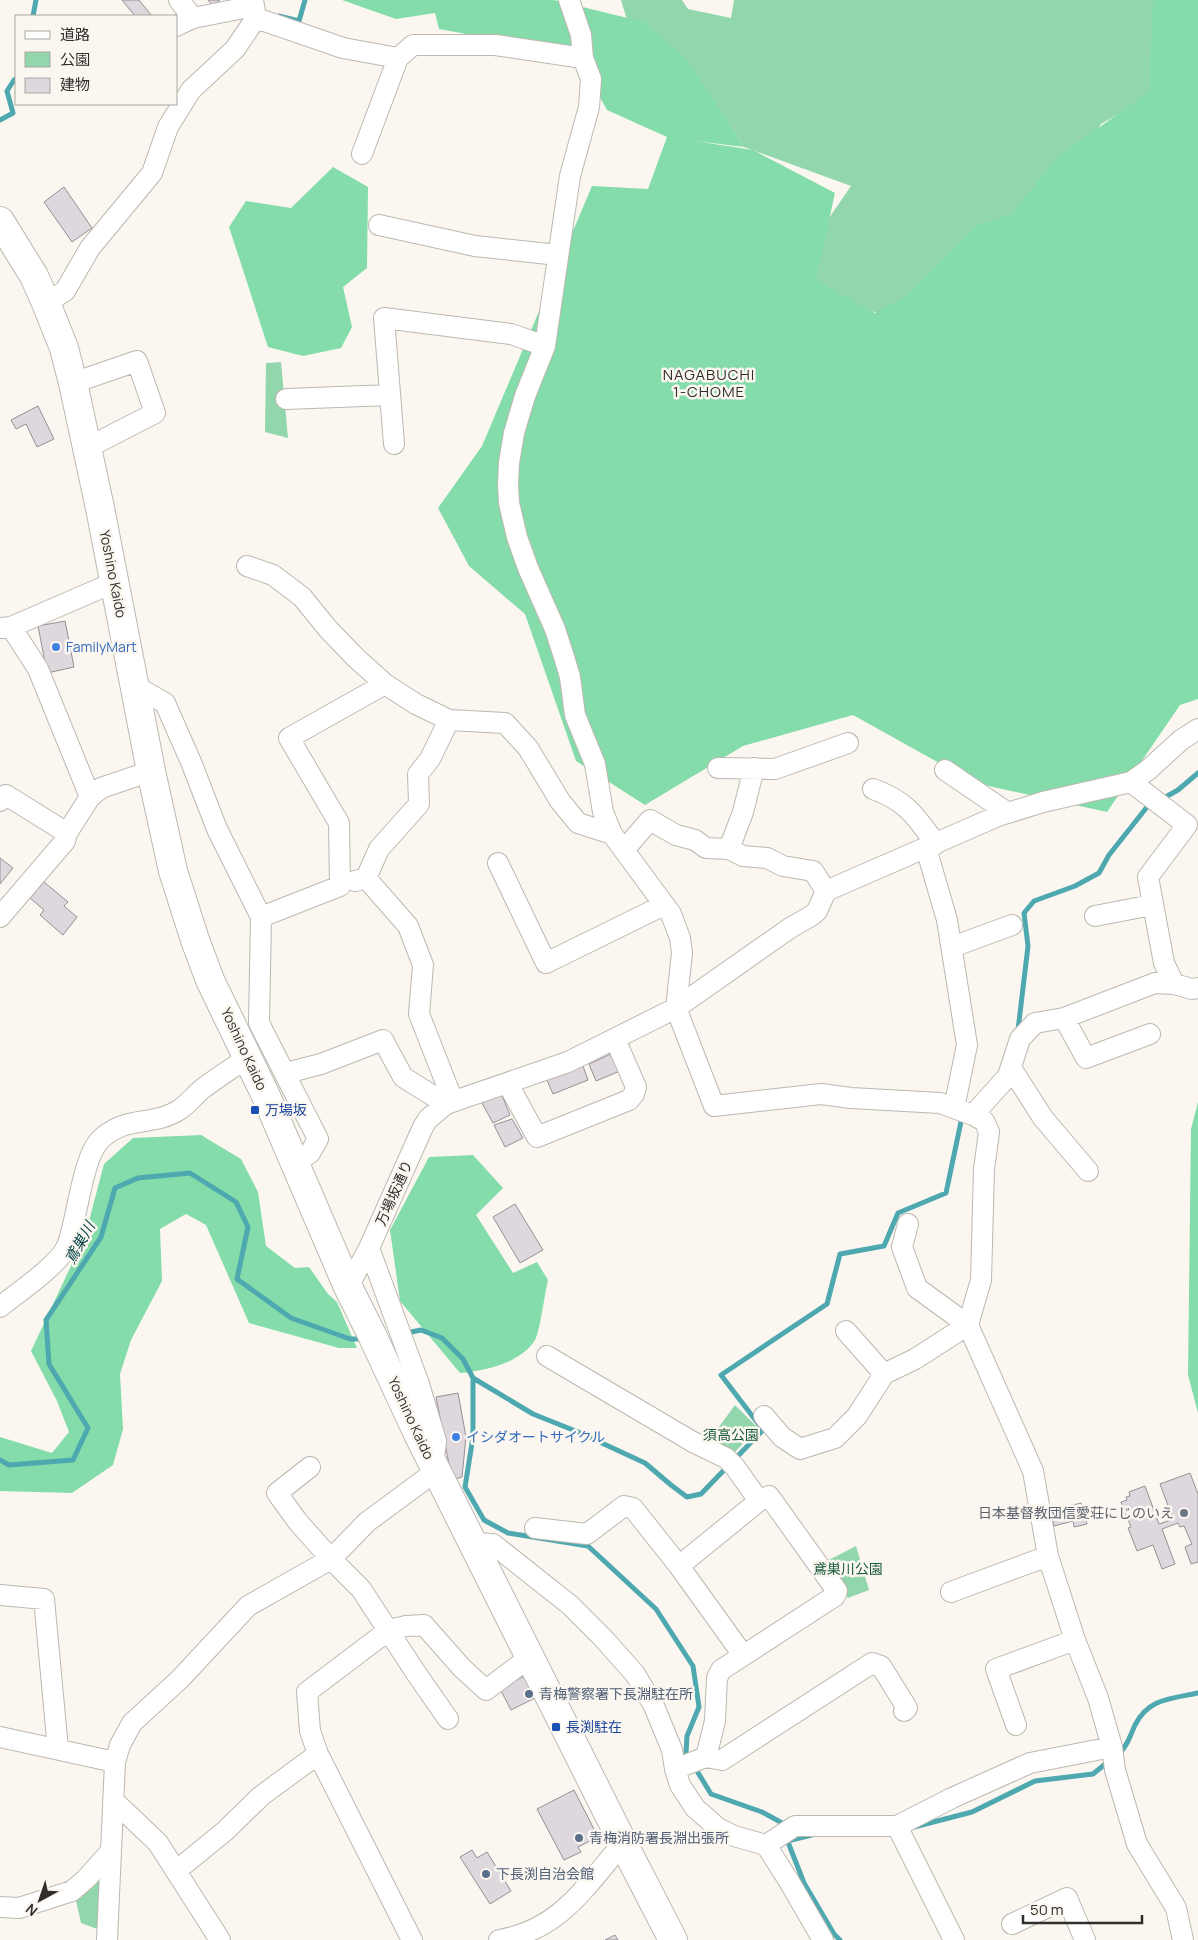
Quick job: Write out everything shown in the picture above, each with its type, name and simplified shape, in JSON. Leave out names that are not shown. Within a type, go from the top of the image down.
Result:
[{"type":"highway","name":"Yoshino Kaido","points":[[0,220],[34,276],[64,348],[115,582],[151,771],[173,871],[194,940],[210,980],[248,1057],[296,1163],[348,1286],[385,1342],[435,1468],[623,1843],[674,1940]]},
{"type":"street","points":[[179,0],[185,22],[255,10],[343,48],[398,58]]},
{"type":"street","points":[[569,0],[581,35],[583,58],[591,79],[589,107],[570,176],[545,346],[525,396],[514,433],[509,463],[509,504],[522,552],[555,629],[565,660],[570,678],[575,715],[595,764],[603,812],[612,834],[671,914],[680,938],[682,953],[676,1008],[714,1106],[821,1094],[850,1098],[940,1103],[984,1121],[989,1132],[984,1169],[981,1280],[968,1326],[915,1359],[884,1374],[857,1416],[835,1438],[800,1449],[782,1437],[764,1416]]},
{"type":"street","points":[[46,303],[65,291],[90,248],[152,173],[168,127],[191,90],[235,49],[255,10]]},
{"type":"street","points":[[362,154],[398,58],[413,45],[495,45],[583,58]]},
{"type":"street","points":[[379,225],[475,246],[558,255]]},
{"type":"street","points":[[394,444],[384,318],[512,334],[545,346]]},
{"type":"street","points":[[73,383],[137,361],[155,414],[87,448]]},
{"type":"street","points":[[286,399],[390,395]]},
{"type":"street","points":[[247,566],[273,575],[302,597],[328,629],[385,684],[416,704],[448,720],[505,723],[528,748],[560,801],[578,823],[612,834]]},
{"type":"street","points":[[90,797],[38,669],[3,627],[115,582]]},
{"type":"street","points":[[340,886],[339,823],[290,738],[385,684]]},
{"type":"street","points":[[135,686],[165,703],[191,762],[217,829],[261,917],[260,1023],[318,1139],[310,1153],[296,1163]]},
{"type":"street","points":[[261,917],[340,886],[366,878],[379,849],[419,804],[418,774],[430,759],[448,720]]},
{"type":"street","points":[[286,1073],[321,1064],[383,1040],[403,1078],[449,1102],[508,1084],[568,1062],[676,1008],[790,928],[811,916],[817,911],[826,891],[1008,813],[1043,802],[1131,782],[1148,770],[1181,740],[1198,729]]},
{"type":"street","points":[[718,768],[775,769],[848,743]]},
{"type":"street","points":[[729,849],[743,812],[754,768]]},
{"type":"street","points":[[945,770],[1008,813]]},
{"type":"street","points":[[0,917],[65,841],[67,833],[90,797],[101,788],[151,771]]},
{"type":"street","points":[[1131,782],[1187,825],[1148,877],[1164,963],[1174,984]]},
{"type":"street","points":[[874,789],[890,795],[909,808],[931,846],[952,947],[967,1045],[961,1110]]},
{"type":"street","points":[[0,802],[6,794],[67,833]]},
{"type":"street","points":[[624,850],[650,820],[676,835],[695,840],[706,848],[729,849],[743,856],[767,858],[783,866],[813,871],[826,891]]},
{"type":"street","points":[[498,863],[546,963],[664,905]]},
{"type":"street","points":[[366,878],[408,926],[423,965],[419,1014],[449,1102]]},
{"type":"street","points":[[1095,916],[1152,905]]},
{"type":"street","points":[[952,947],[1012,925]]},
{"type":"street","points":[[961,1110],[1008,1076],[1020,1040],[1035,1024],[1064,1018],[1155,983],[1174,984],[1192,989],[1198,988]]},
{"type":"street","points":[[1064,1018],[1086,1058],[1150,1034]]},
{"type":"street","points":[[508,1084],[537,1136],[629,1100],[634,1094],[636,1087],[615,1039]]},
{"type":"street","points":[[0,1308],[53,1264],[66,1247],[90,1158],[98,1143],[110,1131],[120,1126],[141,1120],[155,1119],[179,1110],[202,1089],[248,1057]]},
{"type":"street","points":[[1011,1068],[1043,1118],[1088,1171]]},
{"type":"street","name":"万場坂通り","points":[[348,1286],[369,1248],[423,1127],[428,1119],[449,1102]]},
{"type":"street","points":[[908,1224],[902,1247],[917,1288],[968,1326],[1033,1471],[1048,1556],[1075,1640],[1098,1698],[1112,1747],[1115,1770],[1137,1844],[1176,1908],[1183,1940]]},
{"type":"street","points":[[369,1248],[397,1324],[385,1342]]},
{"type":"street","points":[[846,1331],[884,1374]]},
{"type":"street","points":[[547,1356],[693,1442],[731,1462],[759,1501]]},
{"type":"street","points":[[310,1467],[277,1493],[298,1522],[361,1589],[416,1674],[448,1719]]},
{"type":"street","points":[[107,1940],[115,1762],[120,1745],[132,1723],[180,1679],[248,1606],[331,1558],[367,1522],[435,1468]]},
{"type":"street","points":[[679,1566],[759,1501],[769,1496],[837,1591],[835,1596],[721,1670],[717,1678],[716,1715],[703,1758]]},
{"type":"street","points":[[535,1528],[587,1534],[624,1506],[633,1508],[679,1566],[744,1655]]},
{"type":"street","points":[[473,1543],[493,1544],[570,1605],[635,1674],[654,1706],[678,1768],[680,1785],[694,1808],[718,1828],[734,1836],[770,1843],[796,1826],[811,1825],[869,1828],[899,1832],[952,1798],[1030,1763],[1112,1747]]},
{"type":"street","points":[[951,1592],[1048,1556]]},
{"type":"street","points":[[0,1596],[44,1599],[58,1749]]},
{"type":"street","points":[[412,1940],[318,1754],[310,1731],[307,1692],[389,1630],[406,1626],[424,1625],[462,1668],[486,1690],[530,1657]]},
{"type":"street","points":[[1016,1726],[996,1669],[1075,1640]]},
{"type":"street","points":[[678,1768],[703,1758],[722,1760],[872,1663],[881,1666],[907,1708],[904,1711]]},
{"type":"street","points":[[0,1737],[115,1762]]},
{"type":"street","points":[[176,1870],[225,1832],[261,1796],[318,1754]]},
{"type":"street","points":[[114,1801],[158,1843],[220,1940]]},
{"type":"street","points":[[899,1832],[954,1940]]},
{"type":"street","points":[[511,1939],[549,1922],[567,1908],[623,1843]]},
{"type":"street","points":[[770,1843],[822,1940]]},
{"type":"street","points":[[0,1907],[19,1908],[72,1891],[86,1879],[111,1851]]},
{"type":"street","points":[[1012,1924],[1067,1898],[1085,1940]]},
{"type":"green space","points":[[342,0],[554,0],[644,22],[688,61],[744,147],[695,141],[753,150],[835,193],[816,280],[875,313],[904,298],[977,225],[1012,214],[1057,157],[1149,92],[1153,0],[1198,0],[1198,699],[1180,705],[1107,812],[975,783],[853,715],[743,746],[645,805],[576,761],[525,614],[469,566],[438,508],[482,446],[592,186],[648,189],[667,137],[607,110],[576,54],[439,29],[435,13],[396,19]]},
{"type":"green space","points":[[621,0],[682,0],[688,9],[731,18],[734,0],[1169,0],[1157,92],[1101,124],[1077,161],[905,321],[806,292],[805,253],[851,186],[744,147],[711,97],[688,70],[627,20]]},
{"type":"green space","points":[[333,167],[368,187],[367,268],[343,287],[352,327],[341,348],[303,356],[268,347],[229,227],[246,201],[291,208]]},
{"type":"green space","points":[[281,362],[288,438],[265,432],[266,363]]},
{"type":"green space","points":[[1198,1102],[1198,1413],[1188,1375],[1191,1129]]},
{"type":"green space","points":[[201,1135],[241,1159],[258,1192],[266,1246],[295,1268],[309,1267],[328,1294],[337,1302],[357,1348],[339,1348],[249,1323],[206,1225],[186,1214],[160,1229],[162,1281],[131,1340],[120,1374],[123,1429],[113,1465],[72,1493],[0,1491],[0,1437],[52,1453],[69,1432],[57,1401],[31,1351],[85,1236],[104,1164],[133,1138]]},
{"type":"green space","points":[[473,1155],[503,1188],[476,1215],[513,1273],[537,1262],[548,1280],[537,1336],[529,1348],[521,1355],[491,1368],[460,1373],[400,1301],[390,1230],[429,1157]]},
{"type":"green space","name":"須高公園","points":[[735,1405],[758,1428],[734,1453],[710,1439]]},
{"type":"green space","name":"鳶巣川公園","points":[[856,1546],[869,1590],[848,1598],[825,1562]]},
{"type":"green space","points":[[100,1869],[100,1930],[81,1923],[75,1896]]},
{"type":"building","points":[[122,0],[139,0],[151,15],[134,15]]},
{"type":"building","points":[[208,0],[220,0],[213,6]]},
{"type":"building","points":[[64,187],[92,228],[72,242],[44,202]]},
{"type":"building","points":[[38,406],[54,439],[37,447],[26,424],[16,429],[11,420]]},
{"type":"building","name":"FamilyMart","points":[[65,621],[74,667],[47,673],[38,626]]},
{"type":"building","points":[[0,858],[13,868],[0,884]]},
{"type":"building","points":[[44,882],[68,902],[64,906],[77,917],[63,935],[40,915],[44,910],[30,898]]},
{"type":"building","points":[[613,1053],[620,1071],[596,1081],[589,1064]]},
{"type":"building","points":[[583,1066],[588,1080],[553,1094],[547,1080]]},
{"type":"building","points":[[501,1093],[510,1115],[493,1123],[482,1103]]},
{"type":"building","points":[[512,1119],[523,1138],[505,1147],[494,1125]]},
{"type":"building","points":[[515,1204],[543,1250],[520,1263],[493,1217]]},
{"type":"building","points":[[458,1393],[466,1437],[462,1477],[452,1480],[436,1397]]},
{"type":"building","points":[[1190,1473],[1198,1494],[1198,1562],[1191,1564],[1185,1547],[1192,1544],[1184,1526],[1180,1527],[1178,1523],[1162,1529],[1175,1564],[1162,1569],[1153,1545],[1137,1551],[1128,1528],[1131,1527],[1121,1502],[1127,1500],[1126,1497],[1130,1496],[1129,1492],[1145,1486],[1159,1524],[1173,1519],[1160,1484]]},
{"type":"building","points":[[1081,1503],[1087,1524],[1074,1527],[1073,1521],[1054,1526],[1050,1511]]},
{"type":"building","points":[[524,1676],[535,1698],[511,1710],[500,1689]]},
{"type":"building","points":[[574,1790],[598,1837],[578,1847],[581,1852],[564,1860],[537,1809]]},
{"type":"building","name":"下長渕自治会館","points":[[472,1850],[477,1858],[487,1852],[511,1891],[490,1904],[460,1857]]},
{"type":"building","points":[[615,1935],[618,1940],[605,1940]]},
{"type":"waterway","points":[[33,15],[36,0]]},
{"type":"waterway","points":[[279,16],[299,21],[305,0]]},
{"type":"waterway","points":[[0,120],[13,113],[7,91],[15,80]]},
{"type":"waterway","points":[[1162,799],[1178,790],[1198,773]]},
{"type":"waterway","points":[[1018,1030],[1028,946],[1024,913],[1034,901],[1075,886],[1099,873],[1109,855],[1147,807],[1152,804]]},
{"type":"waterway","points":[[733,1461],[763,1430],[721,1375],[827,1304],[840,1254],[884,1246],[898,1213],[946,1193],[962,1117]]},
{"type":"waterway","name":"鳶巣川","points":[[0,1460],[9,1465],[73,1460],[88,1428],[49,1364],[46,1320],[101,1237],[115,1188],[138,1178],[190,1173],[236,1202],[248,1227],[237,1279],[291,1318],[350,1339],[365,1339]]},
{"type":"waterway","points":[[406,1333],[421,1330],[442,1338],[463,1359],[473,1378],[533,1414],[578,1432],[645,1463],[687,1497],[701,1494],[727,1467]]},
{"type":"waterway","points":[[473,1378],[473,1437],[465,1487],[484,1520],[508,1533],[588,1546],[656,1609],[693,1666],[699,1707],[687,1736],[686,1753],[689,1759]]},
{"type":"waterway","points":[[1118,1755],[1126,1745],[1135,1725],[1147,1709],[1162,1701],[1198,1693]]},
{"type":"waterway","points":[[914,1827],[972,1812],[1035,1781],[1093,1774],[1109,1761]]},
{"type":"waterway","points":[[694,1766],[711,1794],[762,1812],[784,1824],[784,1826]]},
{"type":"waterway","points":[[787,1841],[812,1835]]},
{"type":"waterway","points":[[786,1837],[804,1883],[834,1934],[840,1940]]},
{"type":"place","name":"FamilyMart","points":[[56,647]]},
{"type":"place","name":"万場坂","points":[[255,1110]]},
{"type":"place","name":"イシダオートサイクル","points":[[456,1437]]},
{"type":"place","name":"日本基督教団信愛荘にじのいえ","points":[[1184,1513]]},
{"type":"place","name":"青梅警察署下長淵駐在所","points":[[529,1694]]},
{"type":"place","name":"長渕駐在","points":[[556,1727]]},
{"type":"place","name":"青梅消防署長淵出張所","points":[[579,1838]]},
{"type":"place","name":"下長渕自治会館","points":[[486,1874]]},
{"type":"district","name":"NAGABUCHI 1-CHOME","points":[[709,384]]}]
